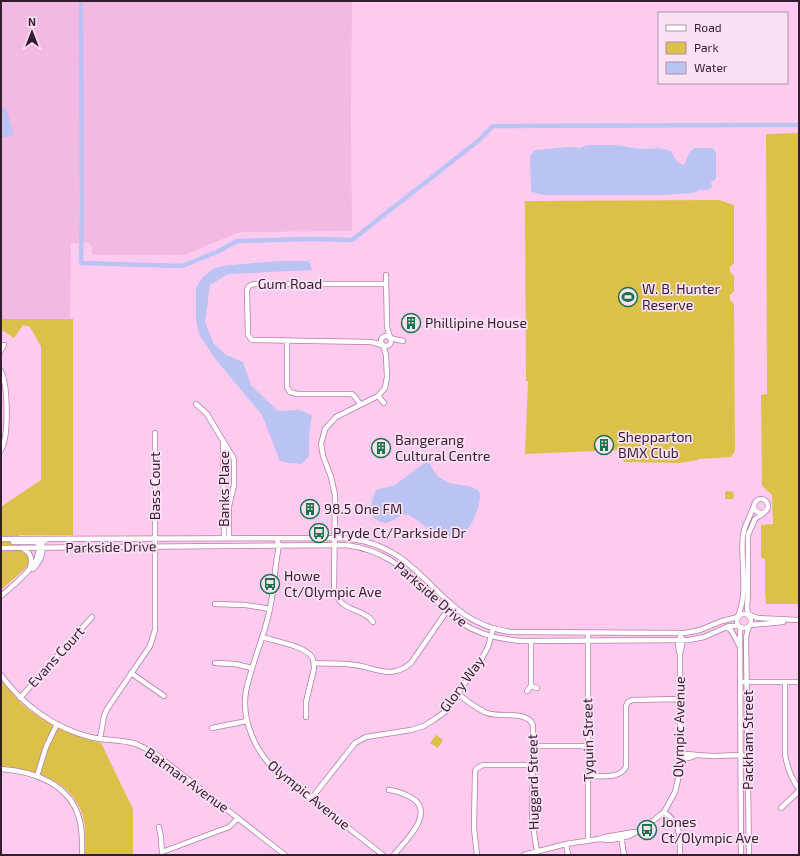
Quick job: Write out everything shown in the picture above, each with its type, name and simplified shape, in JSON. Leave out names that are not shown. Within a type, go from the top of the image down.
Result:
[{"type":"street","points":[[373,622],[368,616],[344,604],[334,591],[335,495],[332,481],[323,456],[321,444],[325,429],[336,417],[378,396],[386,383],[386,355],[381,341],[386,327],[386,275]]},
{"type":"street","name":"Gum Road","points":[[383,345],[371,342],[287,340],[256,341],[249,338],[247,330],[247,290],[251,284],[386,284]]},
{"type":"street","points":[[386,327],[391,342],[386,355]]},
{"type":"street","points":[[383,338],[387,336],[403,341],[387,346],[383,345]]},
{"type":"street","name":"Gum Road","points":[[371,342],[383,338]]},
{"type":"street","points":[[287,340],[287,387],[290,392],[297,394],[352,394],[356,397],[360,404]]},
{"type":"street","points":[[1,350],[4,345]]},
{"type":"street","points":[[1,371],[6,385],[6,433],[1,450]]},
{"type":"street","points":[[378,396],[384,403]]},
{"type":"street","name":"Banks Place","points":[[196,404],[206,412],[234,459],[234,485],[226,509]]},
{"type":"street","name":"Bass Court","points":[[100,739],[104,716],[107,709],[150,646],[155,630],[155,433]]},
{"type":"street","name":"Banks Place","points":[[223,440],[227,546]]},
{"type":"street","points":[[224,495],[231,496]]},
{"type":"street","points":[[749,626],[751,620],[748,615],[747,606],[748,537],[755,520],[769,508],[765,500],[759,500],[754,506],[743,535],[743,593],[741,610],[737,621],[740,626],[744,628],[774,620]]},
{"type":"street","points":[[754,506],[757,512],[764,513]]},
{"type":"street","name":"Parkside Drive","points":[[1,540],[155,538],[352,539],[367,542],[394,554],[406,562],[460,613],[493,629],[515,632],[681,633],[700,630],[738,616]]},
{"type":"street","points":[[276,538],[276,545]]},
{"type":"street","points":[[1,596],[39,563],[41,547],[50,539]]},
{"type":"street","points":[[1,540],[36,542],[41,547]]},
{"type":"street","name":"Parkside Drive","points":[[1,548],[276,545],[357,546],[379,553],[388,558],[407,572],[447,611],[465,625],[478,632],[508,640],[680,640],[701,638],[732,625],[740,626]]},
{"type":"street","name":"Olympic Avenue","points":[[276,545],[276,560],[270,609],[246,693],[247,720],[253,739],[269,764],[383,855]]},
{"type":"street","points":[[20,548],[25,550],[30,556],[31,564],[27,572]]},
{"type":"street","points":[[215,604],[246,604],[270,609]]},
{"type":"street","points":[[314,663],[345,664],[383,672],[397,671],[405,668],[411,663],[451,605]]},
{"type":"street","points":[[738,616],[742,614],[774,620],[799,620]]},
{"type":"street","name":"Evans Court","points":[[20,698],[92,617]]},
{"type":"street","name":"Packham Street","points":[[740,626],[741,855]]},
{"type":"street","name":"Packham Street","points":[[749,626],[746,634],[750,855]]},
{"type":"street","points":[[726,627],[730,629],[737,638],[740,649]]},
{"type":"street","name":"Glory Way","points":[[311,799],[355,742],[366,737],[411,730],[424,726],[435,720],[446,711],[482,658],[488,647],[493,629]]},
{"type":"street","points":[[561,633],[561,640]]},
{"type":"street","name":"Tyquin Street","points":[[588,633],[588,841]]},
{"type":"street","points":[[680,640],[681,633]]},
{"type":"street","points":[[262,637],[304,650],[312,657],[314,669],[306,702],[306,718]]},
{"type":"street","name":"Olympic Avenue","points":[[524,855],[566,844],[599,839],[605,836],[621,836],[637,831],[652,823],[664,812],[675,792],[680,771],[680,640]]},
{"type":"street","points":[[527,691],[531,686],[531,641]]},
{"type":"street","points":[[215,663],[235,664],[252,668]]},
{"type":"street","points":[[131,673],[164,696]]},
{"type":"street","name":"Batman Avenue","points":[[1,675],[20,698],[57,724],[78,733],[100,739],[135,744],[146,748],[166,761],[285,855]]},
{"type":"street","points":[[740,682],[799,682]]},
{"type":"street","points":[[781,808],[799,790],[789,774],[786,765],[785,682]]},
{"type":"street","points":[[531,686],[537,688]]},
{"type":"street","name":"Huggard Street","points":[[458,694],[488,713],[528,718],[533,725],[532,820],[537,851]]},
{"type":"street","points":[[589,776],[618,775],[624,771],[626,767],[626,706],[628,702],[632,700],[680,699]]},
{"type":"street","points":[[212,728],[247,720]]},
{"type":"street","points":[[37,776],[46,747],[57,724]]},
{"type":"street","points":[[532,746],[588,746]]},
{"type":"street","points":[[681,756],[689,758],[694,756],[748,756]]},
{"type":"street","points":[[477,855],[474,828],[476,769],[483,765],[532,765]]},
{"type":"street","points":[[1,769],[18,771],[37,776],[57,786],[72,802],[76,809],[81,825],[82,855]]},
{"type":"street","points":[[389,790],[401,792],[414,800],[418,803],[421,812],[417,826],[394,855]]},
{"type":"street","points":[[664,812],[676,822],[679,830],[680,855]]},
{"type":"street","points":[[159,827],[162,854],[229,827],[238,818]]},
{"type":"street","points":[[621,836],[624,855]]},
{"type":"street","points":[[566,844],[568,855]]},
{"type":"shaded area","points":[[1,1],[352,1],[352,231],[240,232],[184,255],[92,255],[92,247],[89,243],[71,243],[70,319],[1,319]]},
{"type":"green space","points":[[799,133],[799,604],[766,604],[765,559],[761,558],[761,525],[773,524],[772,495],[762,486],[761,395],[767,394],[766,134]]},
{"type":"green space","name":"W. B. Hunter Reserve","points":[[719,200],[734,205],[734,263],[730,267],[730,272],[734,276],[734,291],[730,295],[730,300],[734,304],[735,451],[731,457],[699,459],[680,463],[624,462],[620,450],[525,454],[528,381],[526,381],[525,201]]},
{"type":"green space","points":[[2,319],[73,319],[73,535],[19,535],[20,551],[26,553],[29,557],[28,566],[1,590],[1,508],[41,480],[41,346],[30,327],[23,325],[14,338],[2,330]]},
{"type":"green space","points":[[725,492],[733,492],[733,499],[725,499]]},
{"type":"green space","points":[[1,680],[19,701],[37,715],[57,727],[79,737],[101,743],[133,809],[133,855],[85,855],[84,821],[80,807],[73,796],[53,780],[41,775],[1,766]]},
{"type":"green space","points":[[436,735],[443,740],[438,748],[430,743]]},
{"type":"water","points":[[6,108],[14,135],[1,138],[1,109]]},
{"type":"water","points":[[587,145],[615,145],[641,149],[660,148],[671,151],[677,162],[684,165],[689,153],[694,148],[713,148],[716,153],[716,179],[711,182],[712,188],[693,193],[659,195],[545,195],[531,192],[530,156],[535,150],[570,147],[580,148]]},
{"type":"water","points":[[281,261],[309,261],[312,270],[228,274],[210,285],[205,323],[214,344],[226,355],[243,362],[251,385],[278,411],[300,410],[312,415],[309,437],[309,456],[302,464],[280,461],[262,415],[216,360],[199,334],[196,319],[196,288],[203,277],[214,268],[230,265]]},
{"type":"water","points":[[427,457],[435,473],[442,479],[447,482],[475,488],[479,491],[480,501],[473,522],[460,535],[454,537],[442,535],[408,515],[402,515],[386,523],[377,520],[372,514],[371,506],[376,490],[395,485],[426,462],[425,459]]},
{"type":"waterway","points":[[81,1],[81,263],[182,266],[217,252],[237,241],[311,239],[352,240],[478,141],[493,126],[799,125]]},
{"type":"place","name":"W. B. Hunter Reserve","points":[[628,297]]},
{"type":"place","name":"Phillipine House","points":[[411,323]]},
{"type":"place","name":"Shepparton BMX Club","points":[[604,445]]},
{"type":"place","name":"Bangerang Cultural Centre","points":[[381,448]]},
{"type":"place","name":"98.5 One FM","points":[[310,509]]},
{"type":"place","name":"Pryde Ct/Parkside Dr","points":[[319,533]]},
{"type":"place","name":"Howe Ct/Olympic Ave","points":[[270,584]]},
{"type":"place","name":"Jones Ct/Olympic Ave","points":[[647,830]]}]
